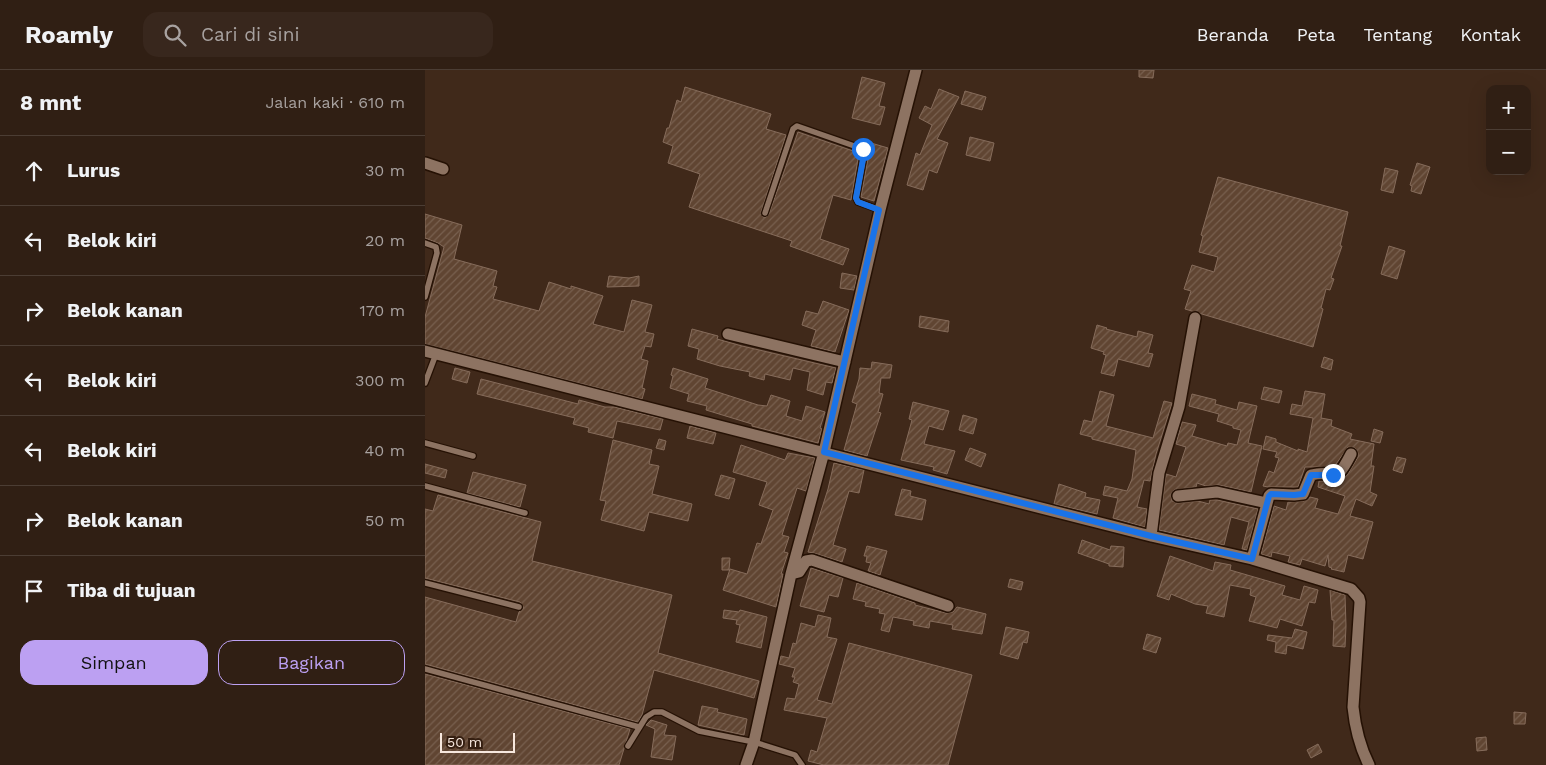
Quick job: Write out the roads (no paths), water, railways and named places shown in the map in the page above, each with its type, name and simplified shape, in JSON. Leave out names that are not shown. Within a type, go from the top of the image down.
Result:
[{"type":"street","points":[[747,765],[754,742],[791,574],[824,452],[879,210],[916,70]]},
{"type":"street","points":[[425,163],[443,169]]},
{"type":"street","points":[[1151,536],[1159,472],[1179,407],[1195,318]]},
{"type":"street","points":[[728,334],[845,362]]},
{"type":"street","points":[[430,353],[1151,536],[1252,559],[1351,588],[1359,598],[1353,707],[1359,740],[1369,765]]},
{"type":"street","points":[[1252,559],[1269,496],[1271,494],[1303,494],[1313,474],[1333,475],[1340,472],[1351,454]]},
{"type":"street","points":[[1178,496],[1217,492],[1267,503]]},
{"type":"street","points":[[791,574],[799,572],[806,561],[816,561],[948,606]]},
{"type":"lane","points":[[765,213],[793,130],[797,126],[863,149],[864,154],[856,198],[858,202],[879,210]]},
{"type":"lane","points":[[425,243],[436,247],[437,253],[425,297]]},
{"type":"lane","points":[[425,383],[430,353]]},
{"type":"lane","points":[[425,443],[473,456]]},
{"type":"lane","points":[[425,486],[525,513]]},
{"type":"lane","points":[[425,583],[519,607]]},
{"type":"lane","points":[[425,669],[639,727]]},
{"type":"lane","points":[[628,746],[639,727],[650,714],[662,712],[699,731],[754,742],[795,755],[801,765]]}]
